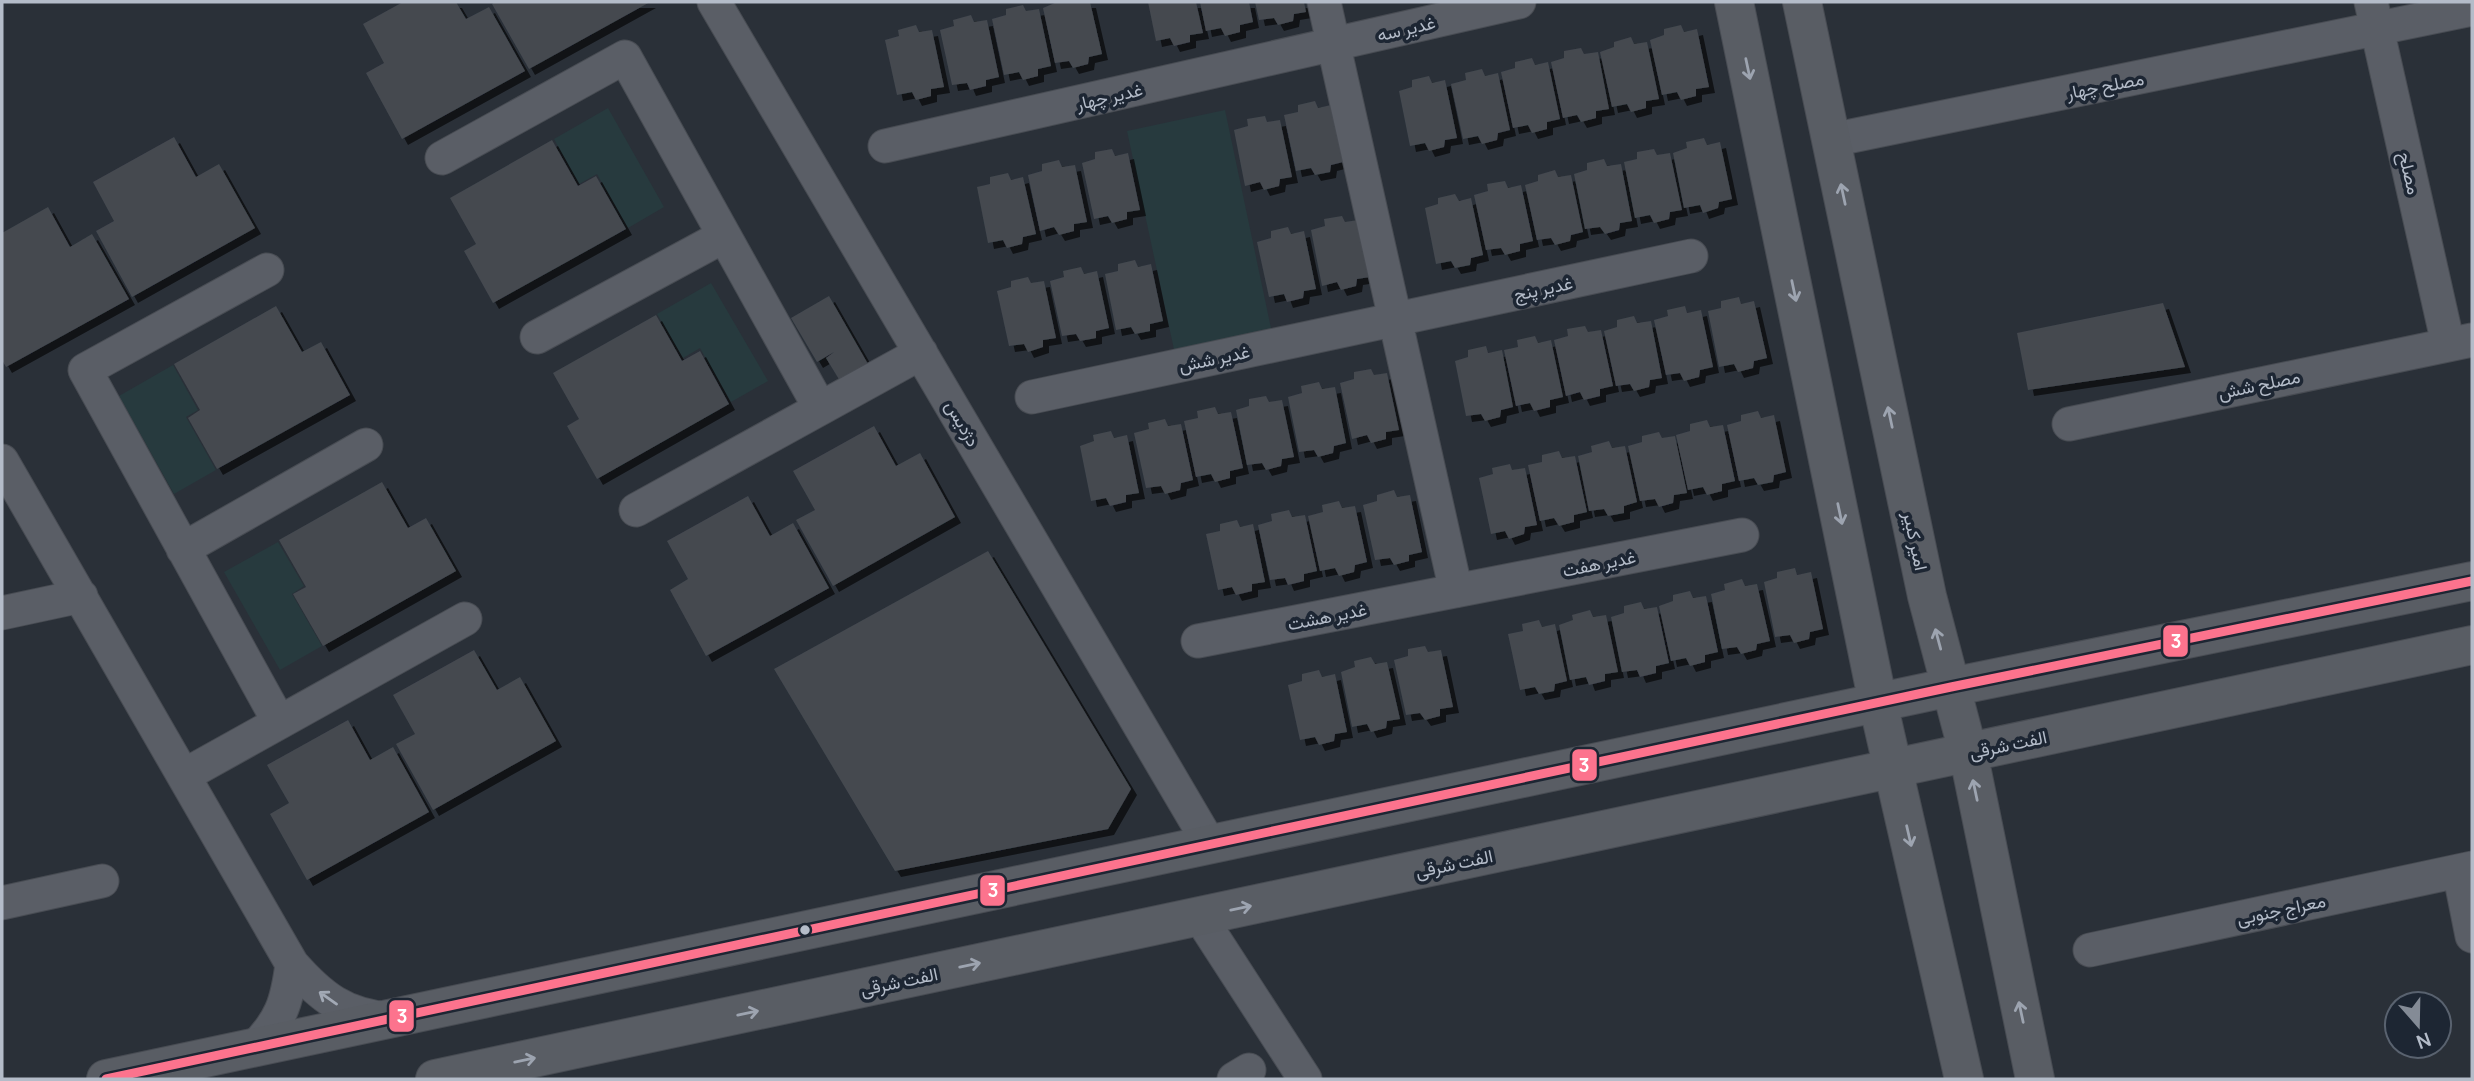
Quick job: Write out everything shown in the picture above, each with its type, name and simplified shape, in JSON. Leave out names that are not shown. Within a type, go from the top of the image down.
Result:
[{"type":"main road","points":[[1734,2],[1878,703],[1964,1079]]},
{"type":"main road","name":"امیر کبیر","points":[[1802,2],[1927,596],[1968,752],[2035,1079]]},
{"type":"main road","points":[[106,1079],[1951,687],[2472,581]]},
{"type":"main road","name":"الفت شرقی","points":[[435,1079],[2472,645]]},
{"type":"street","name":"دژدیس","points":[[714,2],[1210,845]]},
{"type":"street","points":[[1325,2],[1457,591]]},
{"type":"street","name":"غدیر سه","points":[[1334,45],[1519,2]]},
{"type":"street","name":"مصلح چهار","points":[[1832,140],[2374,16],[2472,9]]},
{"type":"street","name":"مصلح","points":[[2374,16],[2460,342]]},
{"type":"street","name":"غدیر چهار","points":[[885,146],[1334,45]]},
{"type":"street","points":[[442,158],[625,57],[820,408]]},
{"type":"street","points":[[537,337],[724,236]]},
{"type":"street","name":"غدیر پنج","points":[[1395,319],[1691,256]]},
{"type":"street","points":[[267,270],[85,370],[279,722]]},
{"type":"street","name":"غدیر شش","points":[[1032,397],[1395,319]]},
{"type":"street","name":"مصلح شش","points":[[2069,424],[2460,342]]},
{"type":"street","points":[[636,510],[921,353]]},
{"type":"street","points":[[183,549],[366,445]]},
{"type":"street","points":[[2,460],[292,964],[310,984],[350,1012],[391,1019]]},
{"type":"street","name":"غدیر هفت","points":[[1457,591],[1742,535]]},
{"type":"street","name":"غدیر هشت","points":[[1198,641],[1457,591]]},
{"type":"street","points":[[2,613],[80,596]]},
{"type":"street","points":[[185,775],[465,619]]},
{"type":"street","points":[[2466,869],[2472,936]]},
{"type":"street","name":"معراج جنوبی","points":[[2090,950],[2466,869]]},
{"type":"street","points":[[2,903],[102,881]]},
{"type":"street","points":[[1200,917],[1305,1079]]},
{"type":"street","points":[[253,1049],[273,1028],[282,1012],[292,964]]},
{"type":"green space","points":[[608,108],[664,207],[628,228],[597,174],[579,184],[554,139]]},
{"type":"green space","points":[[1225,110],[1272,333],[1175,354],[1127,131]]},
{"type":"green space","points":[[711,283],[768,381],[731,402],[700,348],[683,358],[657,314]]},
{"type":"green space","points":[[173,365],[198,410],[186,417],[216,470],[174,494],[119,396]]},
{"type":"green space","points":[[278,542],[304,586],[292,594],[322,646],[280,670],[224,572]]},
{"type":"building","points":[[403,2],[456,2],[466,19],[489,7],[525,71],[402,139],[366,73],[384,63],[363,24]]},
{"type":"building","points":[[650,2],[529,69],[492,4]]},
{"type":"building","points":[[1057,2],[1090,2],[1102,54],[1089,57],[1088,64],[1073,68],[1069,61],[1055,63],[1043,8]]},
{"type":"building","points":[[1148,2],[1196,2],[1203,33],[1190,35],[1190,42],[1174,46],[1170,38],[1156,41]]},
{"type":"building","points":[[1200,2],[1249,2],[1253,22],[1240,25],[1240,32],[1225,36],[1221,28],[1206,31]]},
{"type":"building","points":[[1255,2],[1304,2],[1306,12],[1294,14],[1293,21],[1278,25],[1274,18],[1259,20]]},
{"type":"building","points":[[1023,5],[1026,11],[1039,9],[1051,66],[1038,69],[1038,76],[1023,80],[1019,72],[1004,75],[992,19],[1006,15],[1006,9]]},
{"type":"building","points":[[971,15],[974,22],[987,20],[999,77],[986,80],[986,86],[970,90],[967,83],[952,85],[940,30],[954,26],[953,20]]},
{"type":"building","points":[[916,25],[919,32],[932,30],[944,87],[931,89],[931,96],[916,100],[912,92],[897,95],[885,40],[899,36],[898,30]]},
{"type":"building","points":[[1681,25],[1684,32],[1697,29],[1709,87],[1696,89],[1696,96],[1681,100],[1677,92],[1662,95],[1650,40],[1664,35],[1664,29]]},
{"type":"building","points":[[1631,37],[1634,44],[1647,42],[1659,99],[1646,101],[1646,108],[1631,112],[1627,104],[1612,107],[1600,52],[1614,47],[1614,42]]},
{"type":"building","points":[[1581,48],[1584,54],[1598,52],[1609,109],[1596,111],[1596,118],[1581,122],[1577,115],[1563,118],[1551,62],[1564,58],[1564,51]]},
{"type":"building","points":[[1532,58],[1535,65],[1548,62],[1560,119],[1547,122],[1547,129],[1532,133],[1528,125],[1513,128],[1501,72],[1515,68],[1515,62]]},
{"type":"building","points":[[1482,69],[1485,76],[1498,73],[1510,130],[1498,133],[1497,140],[1482,144],[1478,136],[1463,139],[1451,84],[1466,80],[1465,73]]},
{"type":"building","points":[[1429,76],[1432,83],[1445,80],[1457,138],[1445,140],[1444,147],[1429,151],[1425,143],[1410,146],[1399,91],[1412,87],[1412,80]]},
{"type":"building","points":[[1315,101],[1318,108],[1331,105],[1343,162],[1331,165],[1330,172],[1315,175],[1311,168],[1296,171],[1284,115],[1298,112],[1298,105]]},
{"type":"building","points":[[1265,116],[1267,122],[1280,120],[1292,177],[1280,179],[1279,186],[1264,190],[1260,182],[1245,186],[1234,130],[1248,126],[1247,119]]},
{"type":"building","points":[[174,137],[196,177],[219,164],[255,228],[132,297],[96,231],[114,221],[93,182]]},
{"type":"building","points":[[1704,138],[1707,145],[1720,142],[1732,199],[1719,202],[1718,208],[1703,213],[1700,205],[1684,208],[1673,153],[1687,148],[1686,142]]},
{"type":"building","points":[[552,140],[578,186],[596,176],[626,229],[493,303],[464,251],[476,244],[450,198]]},
{"type":"building","points":[[1112,149],[1115,156],[1128,153],[1140,210],[1127,212],[1127,219],[1112,223],[1108,216],[1094,219],[1082,163],[1095,159],[1095,152]]},
{"type":"building","points":[[1654,149],[1657,155],[1670,153],[1682,210],[1670,212],[1669,219],[1654,223],[1650,215],[1635,218],[1624,162],[1637,159],[1637,152]]},
{"type":"building","points":[[1604,159],[1607,166],[1621,164],[1632,221],[1620,223],[1619,230],[1605,234],[1600,227],[1585,229],[1574,174],[1587,170],[1587,163]]},
{"type":"building","points":[[1059,160],[1062,167],[1075,165],[1087,222],[1074,224],[1074,231],[1059,235],[1054,227],[1040,231],[1028,175],[1042,171],[1042,164]]},
{"type":"building","points":[[1555,170],[1558,177],[1571,175],[1583,232],[1571,235],[1570,241],[1555,245],[1551,238],[1537,240],[1525,185],[1538,181],[1538,175]]},
{"type":"building","points":[[1008,173],[1011,180],[1023,177],[1036,234],[1023,237],[1022,244],[1007,248],[1003,240],[988,243],[977,187],[990,184],[990,177]]},
{"type":"building","points":[[1505,181],[1508,188],[1521,185],[1533,241],[1520,244],[1520,251],[1505,255],[1501,248],[1486,250],[1474,195],[1488,191],[1487,184]]},
{"type":"building","points":[[1455,194],[1459,201],[1471,198],[1483,255],[1471,258],[1470,265],[1455,268],[1451,261],[1436,264],[1425,208],[1438,204],[1438,198]]},
{"type":"building","points":[[48,207],[70,247],[92,234],[129,299],[6,367],[2,360],[2,233]]},
{"type":"building","points":[[1342,216],[1345,222],[1358,220],[1370,277],[1357,279],[1356,286],[1341,290],[1337,282],[1322,286],[1311,230],[1325,226],[1324,219]]},
{"type":"building","points":[[1288,227],[1291,234],[1304,231],[1316,289],[1304,291],[1303,298],[1287,302],[1284,294],[1269,297],[1257,242],[1271,238],[1271,231]]},
{"type":"building","points":[[1135,260],[1138,267],[1151,264],[1163,321],[1150,324],[1150,331],[1135,334],[1131,327],[1116,330],[1105,274],[1118,271],[1118,264]]},
{"type":"building","points":[[1081,267],[1084,274],[1097,271],[1109,328],[1096,331],[1096,338],[1080,341],[1076,334],[1062,336],[1050,281],[1064,277],[1063,271]]},
{"type":"building","points":[[1028,277],[1031,283],[1044,281],[1056,338],[1043,340],[1043,347],[1028,352],[1024,344],[1009,346],[997,291],[1011,287],[1011,281]]},
{"type":"building","points":[[829,296],[868,364],[840,381],[826,358],[834,352],[817,362],[791,318]]},
{"type":"building","points":[[1739,297],[1741,304],[1754,301],[1767,358],[1754,361],[1753,368],[1738,372],[1734,364],[1719,367],[1708,311],[1721,308],[1721,301]]},
{"type":"building","points":[[2163,303],[2185,367],[2028,390],[2017,333]]},
{"type":"building","points":[[276,306],[302,352],[321,342],[350,395],[217,469],[188,418],[200,410],[174,364]]},
{"type":"building","points":[[1685,306],[1687,313],[1701,310],[1713,367],[1700,370],[1699,377],[1684,381],[1680,373],[1666,375],[1654,320],[1668,316],[1667,310]]},
{"type":"building","points":[[656,315],[682,361],[700,351],[729,404],[597,479],[567,426],[579,419],[553,373]]},
{"type":"building","points":[[1634,316],[1637,323],[1651,321],[1662,378],[1650,380],[1649,387],[1634,391],[1630,384],[1616,386],[1604,331],[1617,327],[1617,320]]},
{"type":"building","points":[[1585,326],[1588,332],[1601,330],[1613,386],[1600,389],[1600,396],[1584,400],[1580,392],[1566,396],[1554,340],[1568,336],[1567,329]]},
{"type":"building","points":[[1535,336],[1538,343],[1551,340],[1563,397],[1550,400],[1550,407],[1534,411],[1530,403],[1516,406],[1504,350],[1518,347],[1517,340]]},
{"type":"building","points":[[1486,346],[1488,353],[1502,350],[1513,407],[1501,410],[1500,417],[1485,421],[1481,414],[1466,416],[1455,361],[1468,357],[1468,350]]},
{"type":"building","points":[[1371,369],[1374,375],[1387,373],[1399,430],[1386,432],[1386,439],[1371,443],[1367,435],[1352,439],[1340,383],[1354,379],[1354,372]]},
{"type":"building","points":[[1319,382],[1322,389],[1335,387],[1346,443],[1334,446],[1333,453],[1318,457],[1314,450],[1299,452],[1288,397],[1302,393],[1301,386]]},
{"type":"building","points":[[1266,396],[1269,402],[1282,400],[1294,457],[1282,459],[1281,466],[1266,470],[1262,463],[1247,465],[1236,410],[1249,406],[1249,399]]},
{"type":"building","points":[[1215,407],[1218,414],[1231,412],[1243,468],[1230,471],[1230,478],[1215,482],[1211,474],[1196,477],[1184,421],[1198,418],[1197,411]]},
{"type":"building","points":[[1758,411],[1761,418],[1774,415],[1786,472],[1774,475],[1773,482],[1758,485],[1754,478],[1739,481],[1727,425],[1741,421],[1741,415]]},
{"type":"building","points":[[1165,419],[1168,426],[1181,424],[1193,480],[1181,483],[1180,490],[1165,494],[1161,486],[1146,488],[1134,433],[1149,429],[1148,423]]},
{"type":"building","points":[[1707,420],[1710,427],[1723,425],[1735,481],[1722,484],[1722,491],[1707,495],[1703,487],[1688,490],[1676,435],[1690,431],[1690,424]]},
{"type":"building","points":[[874,426],[896,466],[920,453],[955,517],[833,586],[796,520],[815,510],[793,471]]},
{"type":"building","points":[[1111,431],[1114,438],[1127,435],[1139,493],[1126,495],[1126,502],[1110,506],[1106,498],[1091,501],[1080,446],[1094,441],[1093,435]]},
{"type":"building","points":[[1659,432],[1662,438],[1675,436],[1687,493],[1674,495],[1673,503],[1659,507],[1655,499],[1640,501],[1628,446],[1642,442],[1642,436]]},
{"type":"building","points":[[1609,441],[1612,448],[1625,446],[1637,502],[1624,506],[1624,513],[1608,516],[1604,509],[1589,511],[1578,456],[1592,452],[1591,446]]},
{"type":"building","points":[[1559,451],[1562,458],[1575,456],[1587,512],[1574,515],[1574,522],[1559,526],[1554,518],[1540,521],[1528,465],[1542,462],[1542,455]]},
{"type":"building","points":[[1510,464],[1512,470],[1525,468],[1537,525],[1525,527],[1524,534],[1509,539],[1505,531],[1491,534],[1479,478],[1493,474],[1492,468]]},
{"type":"building","points":[[382,482],[408,528],[426,518],[456,571],[323,646],[293,594],[306,587],[279,540]]},
{"type":"building","points":[[1394,490],[1397,497],[1410,495],[1422,552],[1409,555],[1409,561],[1394,565],[1390,558],[1375,560],[1363,505],[1377,501],[1377,495]]},
{"type":"building","points":[[748,496],[770,536],[793,523],[829,588],[706,656],[670,590],[688,579],[667,541]]},
{"type":"building","points":[[1339,501],[1342,508],[1355,506],[1367,562],[1355,565],[1354,572],[1339,576],[1335,568],[1320,571],[1308,516],[1323,512],[1322,505]]},
{"type":"building","points":[[1289,510],[1292,517],[1305,515],[1317,571],[1304,574],[1304,581],[1288,585],[1285,578],[1270,580],[1258,525],[1272,521],[1271,514]]},
{"type":"building","points":[[1237,520],[1240,527],[1253,524],[1265,582],[1252,584],[1252,591],[1236,595],[1232,587],[1218,590],[1206,534],[1220,531],[1220,524]]},
{"type":"building","points":[[988,551],[1131,789],[1108,829],[895,871],[774,669]]},
{"type":"building","points":[[1795,568],[1797,575],[1811,572],[1823,629],[1810,632],[1809,639],[1794,643],[1790,635],[1775,637],[1764,582],[1777,578],[1777,572]]},
{"type":"building","points":[[1742,579],[1745,586],[1757,584],[1770,641],[1757,644],[1756,650],[1741,654],[1737,647],[1722,649],[1711,594],[1725,590],[1724,584]]},
{"type":"building","points":[[1690,591],[1693,598],[1706,596],[1718,652],[1705,655],[1705,662],[1690,666],[1686,658],[1671,661],[1659,606],[1673,601],[1673,595]]},
{"type":"building","points":[[1641,602],[1644,609],[1657,607],[1669,663],[1656,666],[1656,673],[1640,677],[1637,670],[1622,672],[1611,617],[1624,613],[1624,606]]},
{"type":"building","points":[[1590,610],[1593,617],[1606,615],[1618,672],[1605,674],[1605,681],[1589,685],[1586,677],[1570,680],[1559,625],[1573,620],[1572,615]]},
{"type":"building","points":[[1539,620],[1542,627],[1555,624],[1567,681],[1555,684],[1554,691],[1539,694],[1535,687],[1520,690],[1508,634],[1523,631],[1522,624]]},
{"type":"building","points":[[1425,646],[1428,652],[1441,650],[1453,707],[1440,709],[1440,716],[1425,720],[1420,713],[1406,715],[1394,660],[1408,656],[1408,649]]},
{"type":"building","points":[[474,650],[497,690],[520,677],[556,741],[433,810],[396,744],[415,734],[393,695]]},
{"type":"building","points":[[1371,657],[1375,664],[1387,662],[1400,719],[1387,721],[1386,728],[1371,732],[1367,724],[1352,727],[1341,672],[1355,667],[1354,661]]},
{"type":"building","points":[[1319,670],[1322,677],[1335,674],[1347,732],[1335,734],[1334,741],[1319,745],[1315,737],[1300,740],[1288,685],[1302,681],[1302,674]]},
{"type":"building","points":[[348,720],[370,760],[393,747],[429,812],[307,880],[270,814],[289,803],[267,765]]},
{"type":"transit line","name":"3","points":[[106,1079],[1951,687],[2472,581]]}]
